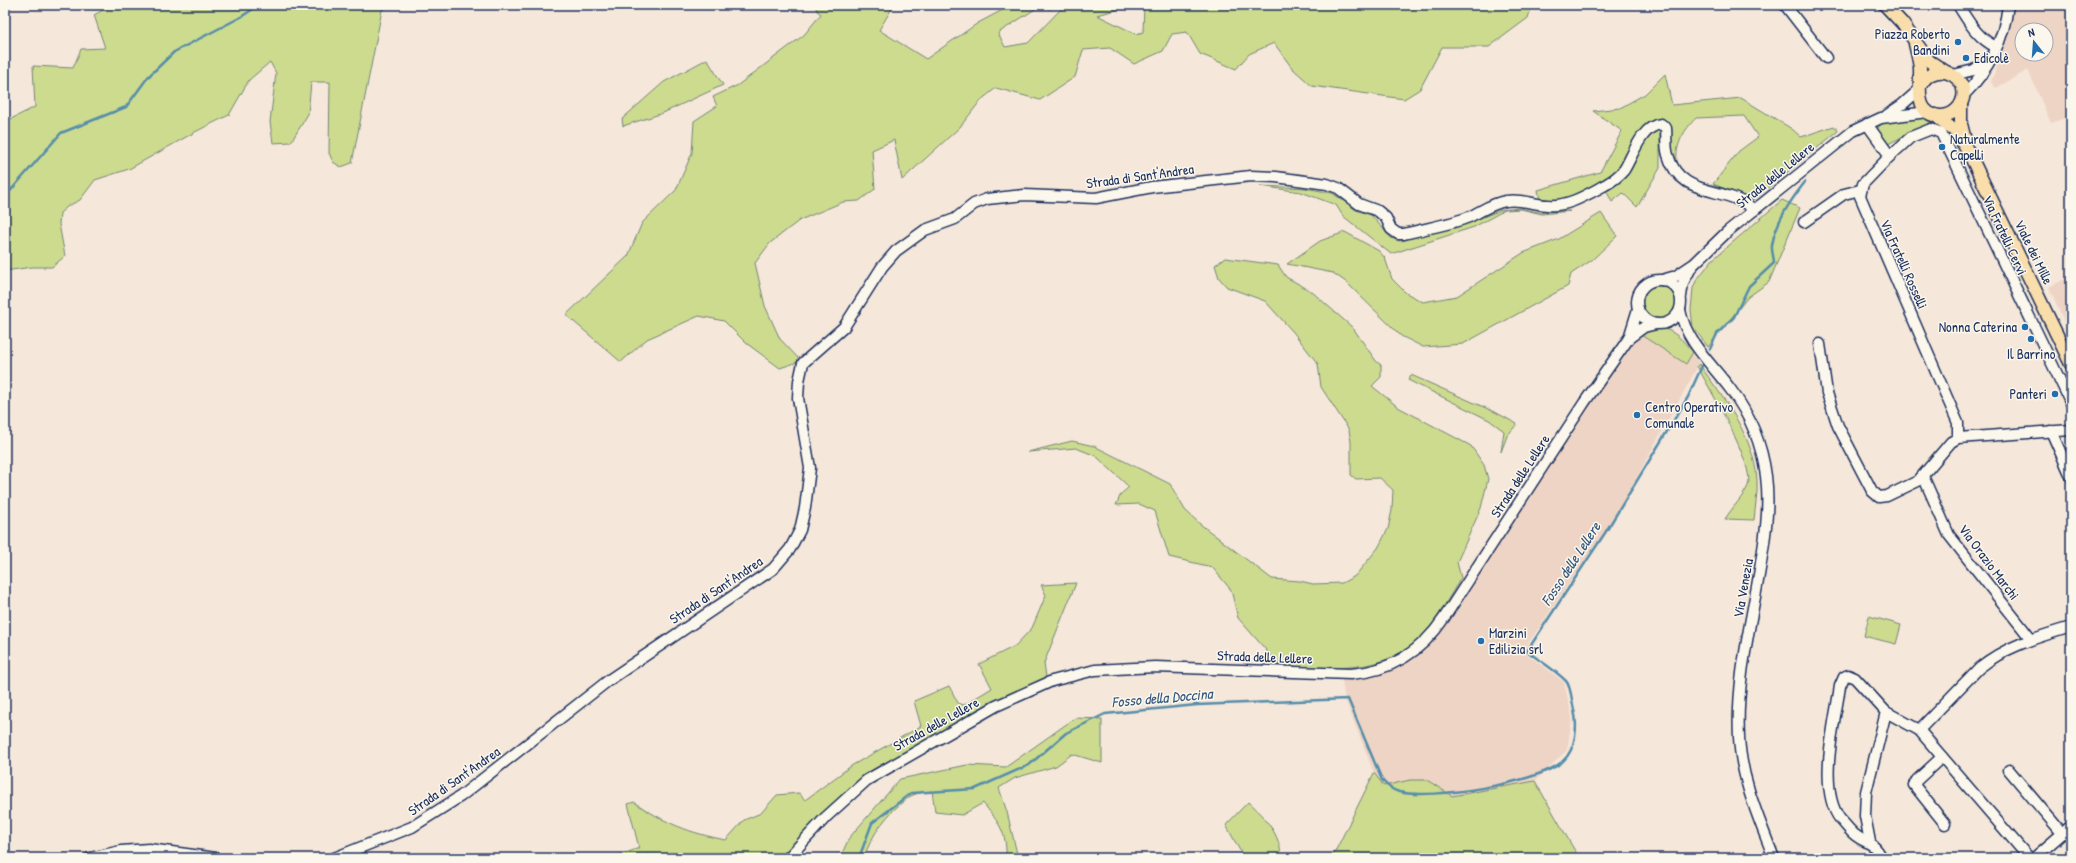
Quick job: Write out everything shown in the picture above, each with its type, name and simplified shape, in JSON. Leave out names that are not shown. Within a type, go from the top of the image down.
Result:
[{"type":"main road","points":[[1885,5],[1902,23],[1915,44],[1929,61],[1950,73],[1962,84],[1962,100],[1953,113],[1947,115],[1931,113],[1920,102],[1920,65],[1915,44]]},
{"type":"main road","points":[[1919,88],[1923,80],[1933,72],[1950,73]]},
{"type":"main road","name":"Viale dei Mille","points":[[1962,100],[1961,124],[1970,153]]},
{"type":"main road","name":"Viale dei Mille","points":[[1931,113],[1956,132],[1970,153],[2071,364]]},
{"type":"street","points":[[1785,5],[1826,58]]},
{"type":"street","points":[[1958,5],[1977,34],[1985,41],[1996,47]]},
{"type":"street","points":[[1962,100],[1984,73],[2005,24],[2008,5]]},
{"type":"street","points":[[1950,73],[1974,70],[1990,58]]},
{"type":"street","name":"Strada delle Lellere","points":[[1662,280],[1676,276],[1694,264],[1717,241],[1845,137],[1867,124],[1882,118],[1903,104],[1919,88]]},
{"type":"street","name":"Strada delle Lellere","points":[[1882,118],[1931,113]]},
{"type":"street","name":"Strada di Sant'Andrea","points":[[334,858],[412,827],[462,796],[610,680],[773,569],[790,549],[800,530],[805,508],[810,468],[798,398],[798,381],[803,363],[844,327],[882,267],[896,251],[925,230],[955,219],[974,204],[1002,197],[1024,195],[1096,198],[1152,187],[1251,176],[1276,177],[1327,184],[1338,188],[1359,204],[1378,211],[1386,218],[1391,229],[1398,234],[1404,234],[1455,222],[1471,216],[1494,204],[1508,200],[1549,206],[1565,204],[1619,175],[1644,135],[1654,126],[1661,124],[1666,128],[1668,155],[1677,174],[1700,189],[1742,202],[1754,210]]},
{"type":"street","points":[[1867,124],[1890,156]]},
{"type":"street","name":"Via Fratelli Cervi","points":[[1860,190],[1866,181],[1890,156],[1914,135],[1931,129],[1941,133],[2071,403]]},
{"type":"street","points":[[1804,222],[1847,192],[1860,190]]},
{"type":"street","name":"Via Fratelli Rosselli","points":[[1860,190],[1861,199],[1958,423],[1958,438]]},
{"type":"street","name":"Strada delle Lellere","points":[[1681,296],[1683,283],[1694,264]]},
{"type":"street","points":[[1662,280],[1674,285],[1681,296],[1680,310],[1677,315],[1661,323],[1645,319],[1638,309],[1638,294],[1648,283],[1662,280]]},
{"type":"street","name":"Strada delle Lellere","points":[[788,858],[826,817],[867,780],[996,706],[1054,680],[1095,670],[1155,667],[1351,674],[1380,669],[1405,658],[1426,642],[1442,621],[1629,338],[1638,309]]},
{"type":"street","name":"Via Venezia","points":[[1680,310],[1684,325],[1690,338],[1742,406],[1755,434],[1765,470],[1768,496],[1766,528],[1744,660],[1739,735],[1746,781],[1774,858]]},
{"type":"street","name":"Strada delle Lellere","points":[[1629,338],[1644,327],[1661,323]]},
{"type":"street","name":"Via Venezia","points":[[1661,323],[1690,338]]},
{"type":"street","points":[[1820,344],[1827,392],[1838,426],[1874,494],[1879,497],[1887,496],[1915,483],[1923,476],[1947,447],[1958,438],[2071,430]]},
{"type":"street","points":[[2051,431],[2071,476]]},
{"type":"street","name":"Via Orazio Marchi","points":[[1923,476],[1949,535],[2031,639]]},
{"type":"street","points":[[1918,730],[1984,664],[2018,644],[2071,627]]},
{"type":"street","points":[[1882,858],[1870,842],[1854,834],[1841,820],[1834,809],[1829,794],[1830,757],[1840,686],[1844,677],[1848,675],[1855,678],[1886,712],[1918,730],[2029,858]]},
{"type":"street","points":[[1870,842],[1865,816],[1866,792],[1886,712]]},
{"type":"street","points":[[1942,757],[1917,780],[1914,785],[1916,790],[1945,824]]},
{"type":"street","points":[[2009,770],[2062,834]]},
{"type":"street","points":[[2034,858],[2071,826]]},
{"type":"street","points":[[90,858],[118,852],[148,849],[216,858]]},
{"type":"shaded area","points":[[2013,5],[2069,5],[2071,11],[2071,116],[2051,123],[2028,70],[1996,88],[1991,82],[2011,27]]},
{"type":"shaded area","points":[[2071,276],[2071,337],[2049,287]]},
{"type":"shaded area","points":[[1628,327],[1686,364],[1693,352],[1699,364],[1616,515],[1523,651],[1564,682],[1572,718],[1567,750],[1535,781],[1452,796],[1427,780],[1410,780],[1384,786],[1374,773],[1345,699],[1340,668],[1367,665],[1423,636]]},
{"type":"green space","points":[[112,5],[389,5],[382,10],[352,163],[341,167],[333,162],[329,153],[330,82],[311,82],[308,114],[291,142],[273,143],[270,122],[276,73],[270,62],[249,80],[229,115],[129,169],[95,180],[80,200],[68,206],[60,213],[59,224],[65,256],[52,267],[32,267],[5,271],[5,122],[35,107],[33,66],[73,68],[81,49],[105,48],[94,15]]},
{"type":"green space","points":[[815,5],[894,5],[879,30],[926,59],[978,23],[1012,5],[1057,5],[1050,9],[1040,6],[998,33],[1005,47],[1028,43],[1060,10],[1072,5],[1135,5],[1097,15],[1136,34],[1143,32],[1144,5],[1532,5],[1528,18],[1489,47],[1442,47],[1420,89],[1404,99],[1312,86],[1292,68],[1274,43],[1249,54],[1236,69],[1200,54],[1187,32],[1172,34],[1163,51],[1134,64],[1110,48],[1083,50],[1075,77],[1040,100],[996,88],[981,100],[960,127],[902,180],[894,140],[872,150],[875,189],[859,201],[843,202],[800,220],[770,243],[755,263],[765,306],[780,339],[801,361],[780,368],[746,343],[724,321],[699,316],[647,339],[621,362],[566,315],[628,256],[642,223],[676,190],[692,153],[694,121],[717,106],[713,97],[738,85],[804,35],[821,14],[817,11]]},
{"type":"green space","points":[[707,59],[723,85],[663,113],[623,126],[622,119],[664,82]]},
{"type":"green space","points":[[1665,74],[1672,105],[1741,98],[1792,129],[1801,137],[1834,126],[1838,131],[1753,200],[1713,184],[1739,151],[1758,137],[1744,116],[1696,118],[1681,138],[1677,150],[1677,162],[1672,163],[1670,126],[1660,118],[1646,128],[1617,174],[1574,197],[1557,202],[1540,201],[1538,190],[1600,172],[1622,131],[1593,111],[1620,108],[1645,94]]},
{"type":"green space","points":[[1923,116],[1932,119],[1930,123],[1887,144],[1877,130],[1881,123]]},
{"type":"green space","points":[[1658,129],[1660,135],[1660,168],[1637,207],[1623,193],[1612,202],[1606,190],[1653,133]]},
{"type":"green space","points":[[1260,186],[1305,188],[1332,193],[1356,210],[1371,215],[1391,238],[1400,241],[1457,227],[1501,210],[1519,208],[1538,212],[1570,211],[1542,214],[1521,209],[1505,210],[1474,227],[1391,254],[1343,216],[1336,205],[1301,192]]},
{"type":"green space","points":[[1782,200],[1800,208],[1769,282],[1748,297],[1708,347],[1693,327],[1691,310],[1693,288],[1696,281],[1712,260]]},
{"type":"green space","points":[[1601,213],[1617,236],[1592,260],[1571,274],[1568,286],[1463,344],[1423,347],[1401,336],[1346,282],[1333,273],[1287,264],[1320,241],[1345,232],[1379,251],[1385,258],[1392,279],[1406,293],[1423,302],[1457,296],[1523,253],[1559,239]]},
{"type":"green space","points":[[1225,258],[1278,265],[1286,277],[1311,291],[1353,328],[1376,361],[1381,365],[1381,377],[1372,386],[1398,407],[1471,446],[1484,465],[1488,479],[1481,508],[1457,562],[1461,578],[1438,616],[1422,637],[1408,649],[1391,658],[1374,663],[1337,668],[1280,666],[1238,618],[1231,590],[1212,567],[1169,557],[1155,511],[1139,504],[1116,505],[1121,494],[1129,487],[1096,456],[1076,448],[1028,452],[1072,441],[1094,446],[1170,484],[1185,510],[1200,524],[1272,579],[1300,581],[1313,584],[1342,583],[1355,576],[1378,548],[1388,529],[1392,510],[1393,490],[1380,478],[1356,479],[1351,475],[1351,442],[1349,430],[1321,387],[1318,364],[1294,333],[1265,301],[1227,287],[1219,278],[1215,265]]},
{"type":"green space","points":[[1662,285],[1669,287],[1674,292],[1676,302],[1674,312],[1669,317],[1656,319],[1649,317],[1644,312],[1642,299],[1644,292],[1649,287]]},
{"type":"green space","points":[[1659,328],[1674,333],[1693,352],[1686,364],[1641,335]]},
{"type":"green space","points":[[1699,364],[1728,404],[1744,433],[1750,448],[1755,464],[1757,480],[1754,520],[1725,519],[1746,490],[1749,476],[1745,462],[1730,426],[1697,366]]},
{"type":"green space","points":[[1411,375],[1495,412],[1517,424],[1507,436],[1501,452],[1504,431],[1489,420],[1408,380]]},
{"type":"green space","points":[[1076,583],[1044,663],[1046,677],[997,700],[876,768],[855,783],[816,820],[780,858],[613,858],[639,848],[628,804],[634,802],[656,816],[678,826],[700,834],[726,840],[744,820],[761,813],[777,795],[799,793],[805,800],[851,766],[921,726],[914,701],[949,686],[958,703],[964,705],[992,688],[979,664],[1015,646],[1032,628],[1046,595],[1041,585]]},
{"type":"green space","points":[[1869,616],[1901,625],[1896,644],[1864,636]]},
{"type":"green space","points":[[1075,718],[1102,719],[1102,763],[1072,754],[1056,766],[1015,778],[999,788],[1007,812],[1018,858],[1006,858],[1005,841],[1001,828],[983,803],[962,815],[935,812],[932,791],[910,796],[894,810],[881,825],[871,841],[864,858],[840,858],[849,838],[900,779],[967,765],[1006,767]]},
{"type":"green space","points":[[1374,773],[1384,786],[1410,780],[1427,780],[1452,796],[1535,781],[1579,858],[1332,858]]},
{"type":"green space","points":[[1248,802],[1271,827],[1278,841],[1281,858],[1244,858],[1226,825]]},
{"type":"waterway","points":[[5,197],[61,133],[126,107],[148,77],[174,52],[241,17],[259,5]]},
{"type":"waterway","name":"Fosso delle Lellere","points":[[1710,349],[1717,334],[1734,317],[1749,286],[1774,263],[1772,247],[1777,228],[1789,204],[1805,182]]},
{"type":"waterway","name":"Fosso delle Lellere","points":[[859,858],[872,823],[911,793],[975,789],[1029,765],[1066,733],[1105,714],[1197,705],[1348,699],[1382,780],[1390,788],[1396,791],[1414,794],[1458,792],[1509,783],[1551,769],[1563,761],[1567,756],[1571,750],[1575,737],[1576,723],[1571,694],[1566,681],[1527,651],[1605,533],[1688,397],[1702,366]]},
{"type":"place","name":"Piazza Roberto Bandini","points":[[1958,42]]},
{"type":"place","name":"Edicolè","points":[[1966,58]]},
{"type":"place","name":"Naturalmente Capelli","points":[[1942,147]]},
{"type":"place","name":"Nonna Caterina","points":[[2025,327]]},
{"type":"place","name":"Il Barrino","points":[[2031,339]]},
{"type":"place","name":"Panteri","points":[[2055,394]]},
{"type":"place","name":"Centro Operativo Comunale","points":[[1637,415]]},
{"type":"place","name":"Marzini Edilizia srl","points":[[1481,641]]},
{"type":"water label","name":"Fosso della Doccina","points":[[1162,698]]}]
